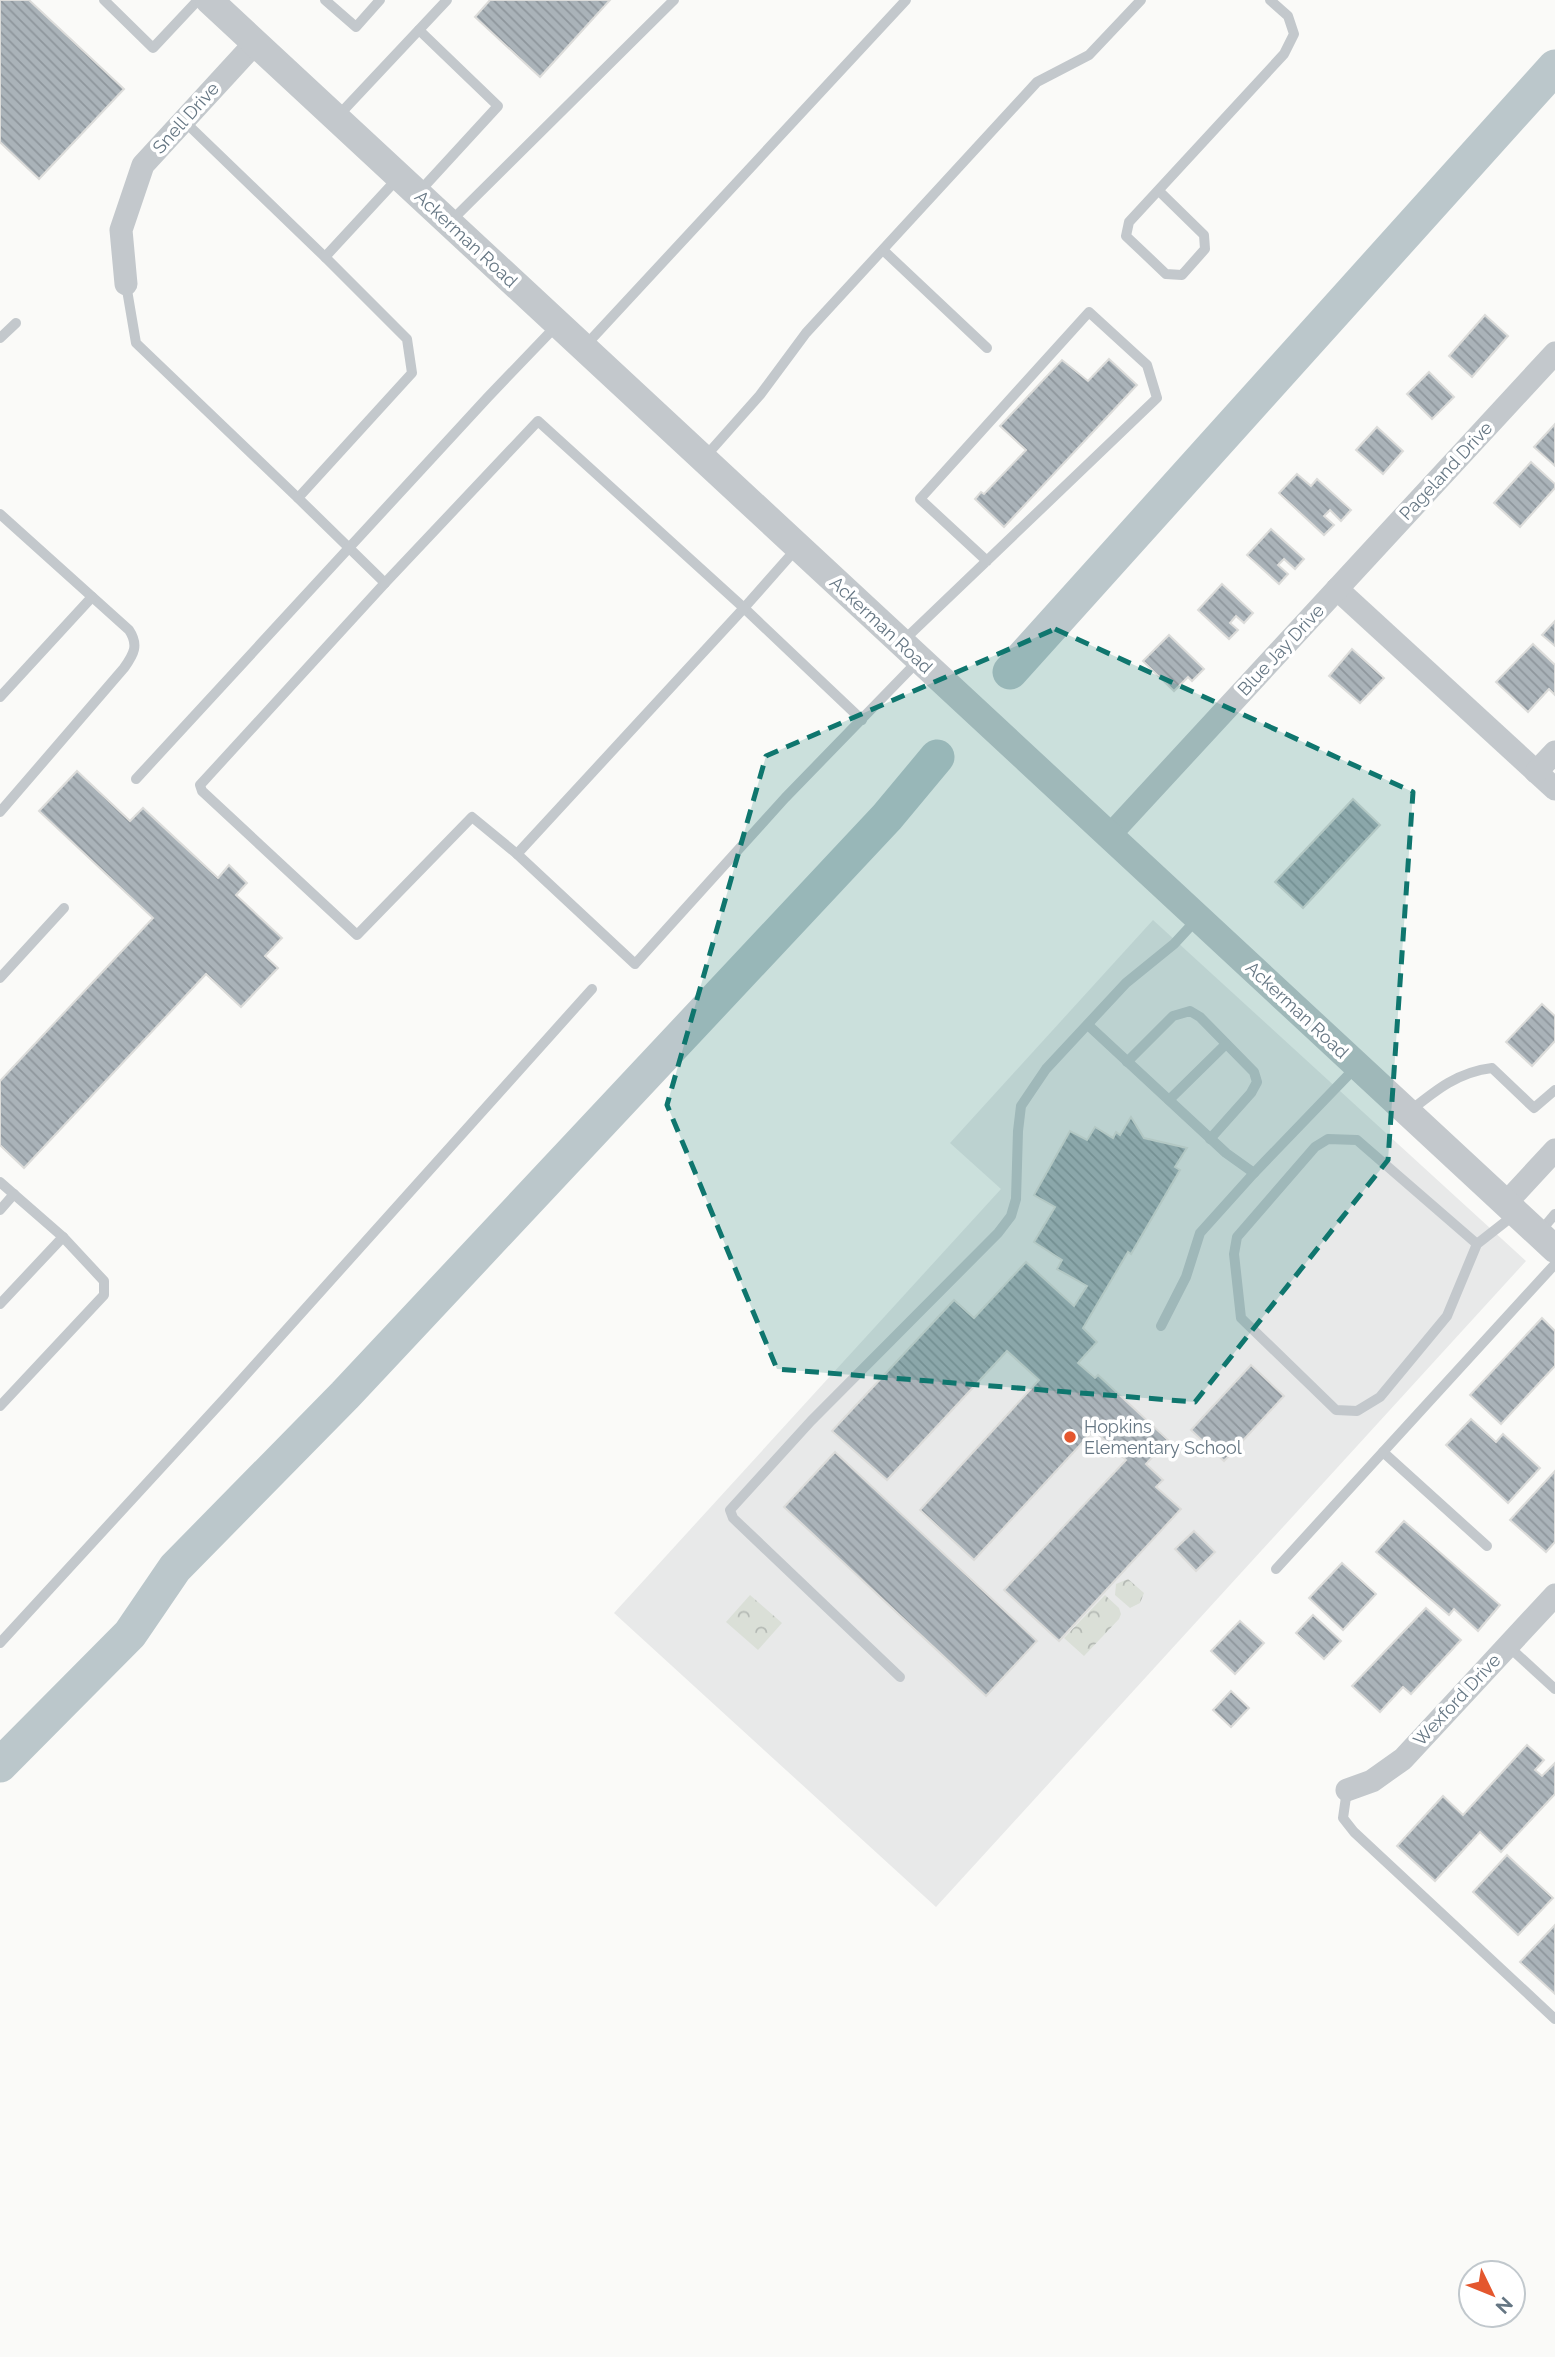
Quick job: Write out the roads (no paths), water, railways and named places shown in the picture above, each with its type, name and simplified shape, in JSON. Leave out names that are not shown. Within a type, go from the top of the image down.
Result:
[{"type":"street","name":"Ackerman Road","points":[[214,2],[798,548],[1511,1208],[1549,1232]]},
{"type":"street","name":"Snell Drive","points":[[126,284],[121,230],[143,165],[255,43]]},
{"type":"street","name":"Pageland Drive","points":[[1337,589],[1555,353]]},
{"type":"street","name":"Blue Jay Drive","points":[[1109,836],[1337,589],[1555,789]]},
{"type":"street","points":[[1536,772],[1555,751]]},
{"type":"street","points":[[1511,1208],[1555,1150]]},
{"type":"street","name":"Wexford Drive","points":[[1348,1790],[1372,1781],[1393,1767],[1555,1595]]},
{"type":"lane","points":[[104,0],[153,48],[214,2]]},
{"type":"lane","points":[[325,0],[356,27],[380,0]]},
{"type":"lane","points":[[336,118],[446,0]]},
{"type":"lane","points":[[449,223],[674,0]]},
{"type":"lane","points":[[583,348],[906,0]]},
{"type":"lane","points":[[704,460],[760,395],[806,333],[1037,82],[1089,55],[1141,0]]},
{"type":"lane","points":[[1159,191],[1204,235],[1205,249],[1182,275],[1166,274],[1126,236],[1129,222],[1284,54],[1294,34],[1289,16],[1270,0]]},
{"type":"lane","points":[[326,258],[498,106],[419,30]]},
{"type":"lane","points":[[184,121],[407,339],[412,373],[298,498]]},
{"type":"lane","points":[[883,250],[987,348]]},
{"type":"lane","points":[[126,284],[136,343],[385,583]]},
{"type":"lane","points":[[862,720],[744,608],[538,421],[200,785],[202,791],[357,935],[472,817],[517,854],[635,964],[785,798],[862,720],[910,652],[987,561],[1157,398],[1147,365],[1089,312],[920,499],[987,561]]},
{"type":"lane","points":[[0,338],[16,323]]},
{"type":"lane","points":[[136,779],[558,324]]},
{"type":"lane","points":[[0,514],[130,630],[135,640],[134,653],[101,696],[0,812]]},
{"type":"lane","points":[[517,854],[798,548]]},
{"type":"lane","points":[[0,697],[93,597]]},
{"type":"lane","points":[[0,978],[64,908]]},
{"type":"lane","points":[[901,1678],[733,1518],[730,1510],[811,1421],[998,1233],[1011,1216],[1016,1199],[1021,1106],[1046,1069],[1126,983],[1174,944],[1198,918]]},
{"type":"lane","points":[[0,1643],[592,989]]},
{"type":"lane","points":[[1127,1062],[1173,1016],[1190,1012],[1200,1017],[1254,1072],[1257,1082],[1251,1093],[1210,1139]]},
{"type":"lane","points":[[1088,1025],[1210,1139],[1254,1173]]},
{"type":"lane","points":[[1169,1100],[1226,1044]]},
{"type":"lane","points":[[1161,1326],[1186,1277],[1200,1233],[1357,1066]]},
{"type":"lane","points":[[1408,1113],[1443,1084],[1474,1070],[1492,1068],[1534,1108],[1555,1090]]},
{"type":"lane","points":[[1476,1244],[1357,1140],[1328,1139],[1315,1147],[1237,1237],[1234,1254],[1241,1318],[1336,1410],[1357,1411],[1380,1397],[1447,1316],[1476,1244],[1511,1208]]},
{"type":"lane","points":[[0,1182],[63,1237],[104,1281],[104,1295],[0,1406]]},
{"type":"lane","points":[[0,1210],[14,1194]]},
{"type":"lane","points":[[0,1304],[63,1237]]},
{"type":"lane","points":[[1276,1569],[1555,1264]]},
{"type":"lane","points":[[1383,1452],[1487,1545]]},
{"type":"lane","points":[[1508,1646],[1555,1689]]},
{"type":"lane","points":[[1348,1790],[1343,1818],[1354,1832],[1555,2020]]},
{"type":"waterway","points":[[1010,672],[1555,67]]},
{"type":"waterway","points":[[0,1765],[130,1634],[175,1568],[345,1395],[887,817],[937,757]]},
{"type":"place","name":"Hopkins Elementary School","points":[[1070,1437]]}]
